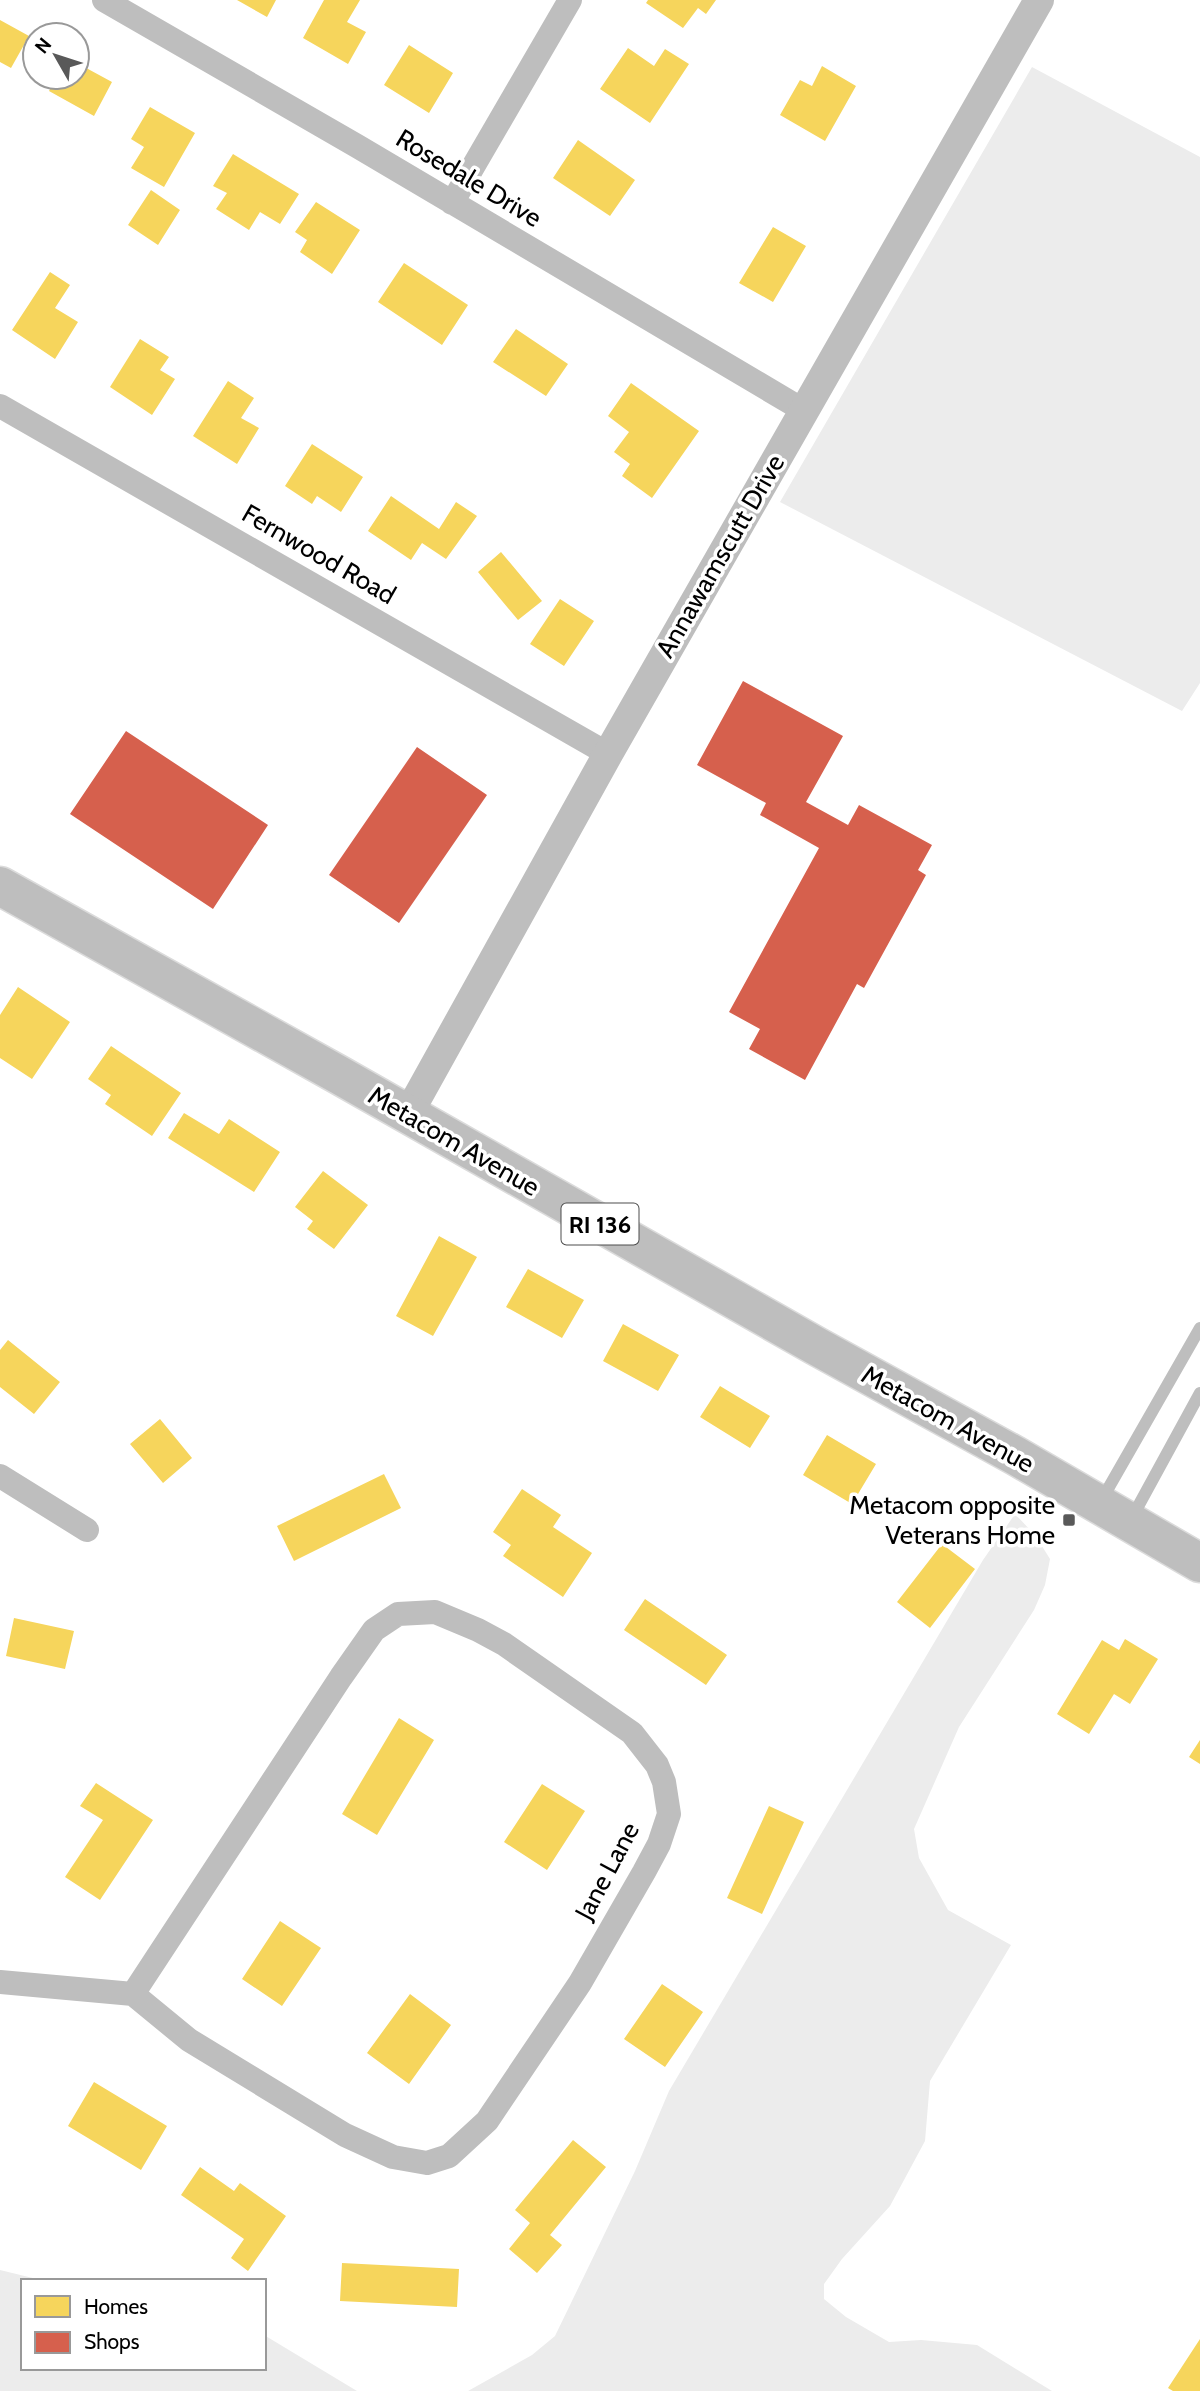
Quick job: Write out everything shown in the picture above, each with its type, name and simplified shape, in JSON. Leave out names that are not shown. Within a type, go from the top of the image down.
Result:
[{"type":"main road","name":"Metacom Avenue","points":[[0,886],[1016,1456],[1200,1563]]},
{"type":"street","name":"Rosedale Drive","points":[[104,0],[803,410]]},
{"type":"street","points":[[452,203],[570,0]]},
{"type":"street","name":"Annawamscutt Drive","points":[[407,1116],[608,754],[1039,0]]},
{"type":"street","name":"Fernwood Road","points":[[0,406],[608,754]]},
{"type":"street","points":[[0,1476],[87,1530]]},
{"type":"street","name":"Jane Lane","points":[[435,1612],[504,1644],[632,1733],[657,1765],[664,1782],[669,1814],[659,1844],[580,1983],[487,2121],[449,2156],[427,2163],[393,2157],[345,2135],[189,2040],[133,1994],[341,1676],[374,1630],[398,1614],[435,1612]]},
{"type":"street","points":[[0,1982],[133,1994]]},
{"type":"lane","points":[[1099,1505],[1200,1328]]},
{"type":"lane","points":[[1134,1526],[1135,1511],[1200,1393]]},
{"type":"shaded area","points":[[1032,67],[1200,157],[1200,683],[1182,711],[780,502]]},
{"type":"shaded area","points":[[1015,1514],[1035,1535],[1050,1559],[1045,1585],[1034,1610],[959,1727],[914,1829],[919,1858],[948,1910],[1011,1945],[930,2081],[925,2141],[890,2206],[842,2259],[824,2284],[824,2299],[846,2317],[889,2342],[921,2340],[977,2345],[1052,2391],[468,2391],[532,2355],[555,2336],[635,2171],[669,2091],[983,1560]]},
{"type":"shaded area","points":[[0,2270],[37,2279],[21,2279],[21,2370],[266,2370],[266,2336],[357,2391],[0,2391]]},
{"type":"building: Homes","points":[[237,0],[276,0],[267,17]]},
{"type":"building: Homes","points":[[324,0],[360,0],[347,22],[366,32],[348,64],[303,38]]},
{"type":"building: Homes","points":[[648,0],[716,0],[706,14],[698,8],[683,28],[646,3]]},
{"type":"building: Homes","points":[[0,20],[21,32],[21,50],[11,68],[0,62]]},
{"type":"building: Homes","points":[[409,45],[453,73],[429,113],[384,85]]},
{"type":"building: Homes","points":[[628,48],[654,66],[665,49],[689,64],[650,123],[600,89]]},
{"type":"building: Homes","points":[[822,66],[856,86],[825,141],[780,115],[800,80],[812,86]]},
{"type":"building: Homes","points":[[91,71],[112,82],[94,116],[49,91],[91,91]]},
{"type":"building: Homes","points":[[150,107],[195,133],[164,187],[131,168],[144,147],[131,139]]},
{"type":"building: Homes","points":[[578,140],[635,180],[610,216],[553,178]]},
{"type":"building: Homes","points":[[233,154],[299,194],[280,224],[260,212],[249,230],[216,209],[227,193],[213,186]]},
{"type":"building: Homes","points":[[151,190],[180,210],[158,245],[128,225]]},
{"type":"building: Homes","points":[[316,202],[360,230],[332,274],[300,252],[307,240],[295,232]]},
{"type":"building: Homes","points":[[773,227],[806,246],[773,302],[739,283]]},
{"type":"building: Homes","points":[[404,263],[468,305],[442,345],[378,302]]},
{"type":"building: Homes","points":[[50,272],[70,285],[55,308],[78,322],[55,359],[12,330]]},
{"type":"building: Homes","points":[[516,329],[568,364],[546,396],[493,362]]},
{"type":"building: Homes","points":[[140,339],[169,357],[160,370],[175,379],[152,415],[110,387]]},
{"type":"building: Homes","points":[[228,381],[254,398],[241,418],[259,428],[237,464],[193,436]]},
{"type":"building: Homes","points":[[631,383],[699,431],[652,498],[622,476],[630,464],[614,452],[629,432],[608,416]]},
{"type":"building: Homes","points":[[312,444],[363,477],[341,512],[317,496],[312,504],[285,486]]},
{"type":"building: Homes","points":[[391,496],[439,529],[456,502],[477,516],[446,559],[422,543],[411,560],[368,531]]},
{"type":"building: Homes","points":[[501,552],[542,601],[518,620],[478,572]]},
{"type":"building: Homes","points":[[560,599],[594,621],[564,666],[530,644]]},
{"type":"building: Homes","points":[[18,987],[70,1022],[32,1079],[0,1058],[0,1015]]},
{"type":"building: Homes","points":[[111,1046],[181,1093],[152,1136],[105,1104],[111,1095],[88,1079]]},
{"type":"building: Homes","points":[[184,1113],[219,1134],[229,1119],[280,1152],[254,1192],[168,1138]]},
{"type":"building: Homes","points":[[323,1171],[368,1205],[334,1249],[307,1229],[313,1221],[295,1207]]},
{"type":"building: Homes","points":[[439,1236],[477,1257],[433,1336],[396,1316]]},
{"type":"building: Homes","points":[[528,1269],[584,1300],[562,1338],[506,1307]]},
{"type":"building: Homes","points":[[623,1324],[679,1355],[658,1391],[603,1361]]},
{"type":"building: Homes","points":[[8,1340],[60,1382],[34,1414],[0,1387],[0,1350]]},
{"type":"building: Homes","points":[[720,1386],[770,1416],[750,1448],[700,1417]]},
{"type":"building: Homes","points":[[160,1419],[192,1458],[163,1483],[130,1444]]},
{"type":"building: Homes","points":[[827,1435],[876,1464],[852,1504],[803,1475]]},
{"type":"building: Homes","points":[[384,1474],[401,1508],[294,1561],[277,1526]]},
{"type":"building: Homes","points":[[522,1489],[561,1515],[553,1527],[592,1553],[563,1597],[503,1556],[511,1545],[493,1532]]},
{"type":"building: Homes","points":[[942,1544],[975,1569],[930,1628],[897,1602]]},
{"type":"building: Homes","points":[[645,1599],[727,1655],[706,1685],[624,1630]]},
{"type":"building: Homes","points":[[14,1618],[74,1631],[65,1669],[6,1656]]},
{"type":"building: Homes","points":[[1125,1639],[1158,1659],[1130,1704],[1114,1694],[1089,1734],[1057,1714],[1102,1640],[1119,1650]]},
{"type":"building: Homes","points":[[399,1718],[434,1740],[377,1835],[342,1814]]},
{"type":"building: Homes","points":[[1200,1740],[1200,1764],[1189,1757]]},
{"type":"building: Homes","points":[[96,1783],[153,1820],[100,1900],[65,1877],[103,1820],[80,1806]]},
{"type":"building: Homes","points":[[542,1784],[585,1811],[547,1870],[504,1842]]},
{"type":"building: Homes","points":[[769,1806],[804,1822],[762,1914],[727,1898]]},
{"type":"building: Homes","points":[[280,1921],[321,1948],[282,2006],[242,1979]]},
{"type":"building: Homes","points":[[662,1984],[703,2012],[665,2067],[624,2039]]},
{"type":"building: Homes","points":[[410,1994],[451,2025],[409,2084],[367,2053]]},
{"type":"building: Homes","points":[[94,2082],[167,2126],[141,2170],[68,2126]]},
{"type":"building: Homes","points":[[573,2140],[606,2167],[550,2235],[562,2245],[537,2273],[509,2249],[530,2223],[515,2210]]},
{"type":"building: Homes","points":[[200,2167],[234,2191],[240,2183],[286,2216],[248,2271],[231,2258],[244,2239],[181,2195]]},
{"type":"building: Homes","points":[[342,2263],[459,2269],[457,2307],[340,2301]]},
{"type":"building: Homes","points":[[1200,2339],[1200,2391],[1173,2391],[1168,2388]]},
{"type":"building: Shops","points":[[743,681],[843,736],[806,802],[848,825],[859,805],[932,845],[918,870],[926,875],[864,988],[857,984],[805,1080],[749,1049],[760,1029],[729,1012],[819,848],[760,815],[766,803],[697,765]]},
{"type":"building: Shops","points":[[126,731],[268,825],[213,909],[70,814]]},
{"type":"building: Shops","points":[[417,747],[487,795],[399,923],[329,875]]},
{"type":"place","name":"Metacom opposite Veterans Home","points":[[1069,1520]]}]
